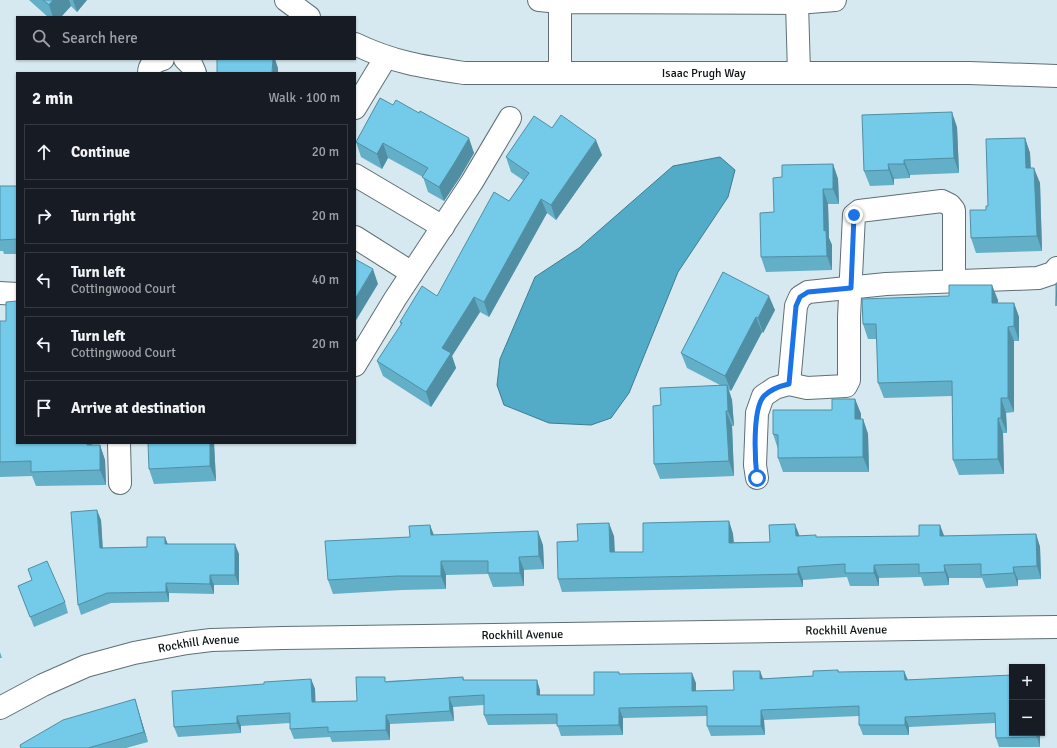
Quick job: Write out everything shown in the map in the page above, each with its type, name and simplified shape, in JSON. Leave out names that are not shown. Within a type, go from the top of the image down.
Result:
[{"type":"street","points":[[286,0],[308,16]]},
{"type":"street","points":[[539,0],[560,2],[797,3],[835,0]]},
{"type":"street","points":[[560,2],[560,73]]},
{"type":"street","points":[[797,3],[799,73]]},
{"type":"street","name":"Isaac Prugh Way","points":[[356,44],[386,57],[421,67],[464,73],[970,73],[1057,76]]},
{"type":"street","points":[[356,106],[386,57]]},
{"type":"street","points":[[148,72],[154,62],[160,60]]},
{"type":"street","points":[[186,60],[192,66],[195,72]]},
{"type":"street","points":[[356,363],[412,273],[472,182],[510,118]]},
{"type":"street","points":[[356,176],[443,228]]},
{"type":"street","points":[[757,478],[755,465],[757,413],[763,396],[775,388],[789,384],[807,388],[846,386],[849,380],[854,215],[859,210],[942,201],[950,205],[954,210],[954,281]]},
{"type":"street","points":[[356,238],[412,273]]},
{"type":"street","points":[[789,384],[796,306],[800,297],[808,292],[886,284],[1038,278],[1053,273],[1057,268]]},
{"type":"street","points":[[0,293],[16,294]]},
{"type":"street","points":[[119,444],[120,483]]},
{"type":"street","name":"Rockhill Avenue","points":[[0,708],[43,685],[86,666],[134,653],[211,640],[1057,627]]},
{"type":"water","points":[[720,157],[735,170],[728,197],[678,272],[629,393],[611,418],[591,425],[549,423],[504,405],[497,385],[500,359],[535,277],[579,248],[673,166]]},
{"type":"building","points":[[43,0],[53,0],[49,5]]},
{"type":"building","points":[[217,60],[273,60],[272,72],[217,72]]},
{"type":"building","points":[[380,98],[393,105],[396,100],[419,113],[420,111],[469,138],[439,187],[422,177],[428,168],[383,143],[377,154],[356,142]]},
{"type":"building","points":[[952,112],[954,158],[904,160],[904,164],[888,164],[889,170],[864,171],[862,115]]},
{"type":"building","points":[[561,115],[596,140],[551,205],[541,199],[484,302],[474,297],[442,348],[451,353],[426,392],[377,361],[402,323],[400,322],[422,286],[437,296],[494,192],[509,201],[529,173],[506,157],[534,116],[552,128]]},
{"type":"building","points":[[1025,138],[1026,168],[1034,168],[1037,236],[971,238],[970,210],[986,210],[986,206],[988,206],[986,139]]},
{"type":"building","points":[[833,164],[833,189],[823,189],[824,231],[826,230],[827,256],[761,257],[760,213],[774,212],[773,178],[782,177],[782,165]]},
{"type":"building","points":[[0,186],[16,186],[16,239],[0,240]]},
{"type":"building","points":[[356,260],[373,269],[356,297]]},
{"type":"building","points":[[723,272],[769,296],[758,318],[756,317],[725,376],[681,353]]},
{"type":"building","points":[[1056,283],[1057,283],[1056,306]]},
{"type":"building","points":[[949,285],[992,285],[992,303],[1014,303],[1014,326],[1008,327],[1008,398],[1001,398],[1001,418],[998,418],[998,459],[953,460],[952,381],[878,383],[876,324],[863,324],[862,299],[949,296]]},
{"type":"building","points":[[16,301],[16,444],[100,445],[100,470],[31,472],[31,461],[0,462],[0,321],[6,321],[6,302]]},
{"type":"building","points":[[727,385],[728,411],[726,411],[729,461],[654,464],[653,406],[661,405],[660,388]]},
{"type":"building","points":[[832,399],[855,399],[855,419],[863,419],[863,457],[778,458],[778,435],[773,434],[773,410],[832,410]]},
{"type":"building","points":[[148,444],[210,444],[210,466],[149,469]]},
{"type":"building","points":[[97,510],[100,548],[147,547],[147,537],[165,537],[165,544],[235,544],[235,575],[210,575],[210,584],[166,583],[166,592],[107,593],[78,605],[71,512]]},
{"type":"building","points":[[729,521],[729,543],[770,542],[769,525],[795,524],[796,536],[816,535],[816,537],[919,536],[919,525],[940,525],[940,536],[1036,534],[1037,566],[1013,567],[1014,573],[981,575],[981,564],[944,565],[945,572],[919,573],[919,564],[874,565],[874,573],[845,573],[845,564],[798,567],[798,574],[558,579],[557,542],[578,541],[577,524],[609,523],[610,552],[643,552],[643,523]]},
{"type":"building","points":[[430,525],[431,535],[538,531],[539,556],[519,557],[520,573],[488,573],[488,561],[441,561],[441,576],[397,576],[328,580],[325,541],[410,537],[409,526]]},
{"type":"building","points":[[47,561],[65,602],[30,617],[18,586],[32,580],[28,569]]},
{"type":"building","points":[[733,671],[760,671],[760,679],[813,676],[813,671],[904,671],[905,680],[1009,675],[1009,736],[1037,737],[996,738],[995,713],[905,717],[905,725],[859,725],[859,706],[761,710],[761,726],[707,726],[707,706],[619,708],[619,725],[557,726],[557,714],[484,715],[484,695],[449,697],[450,711],[386,715],[386,730],[328,732],[328,727],[290,729],[290,713],[237,716],[237,723],[174,727],[172,691],[264,684],[264,682],[311,679],[312,702],[357,701],[356,677],[385,677],[385,682],[463,677],[463,680],[537,680],[537,695],[594,695],[594,672],[619,672],[619,674],[692,673],[692,691],[734,690]]},
{"type":"building","points":[[135,699],[144,732],[88,748],[21,748],[20,745],[63,720]]},
{"type":"route","points":[[757,478],[755,465],[757,413],[763,396],[775,388],[789,384],[796,306],[800,297],[808,292],[851,288],[854,215]]}]
